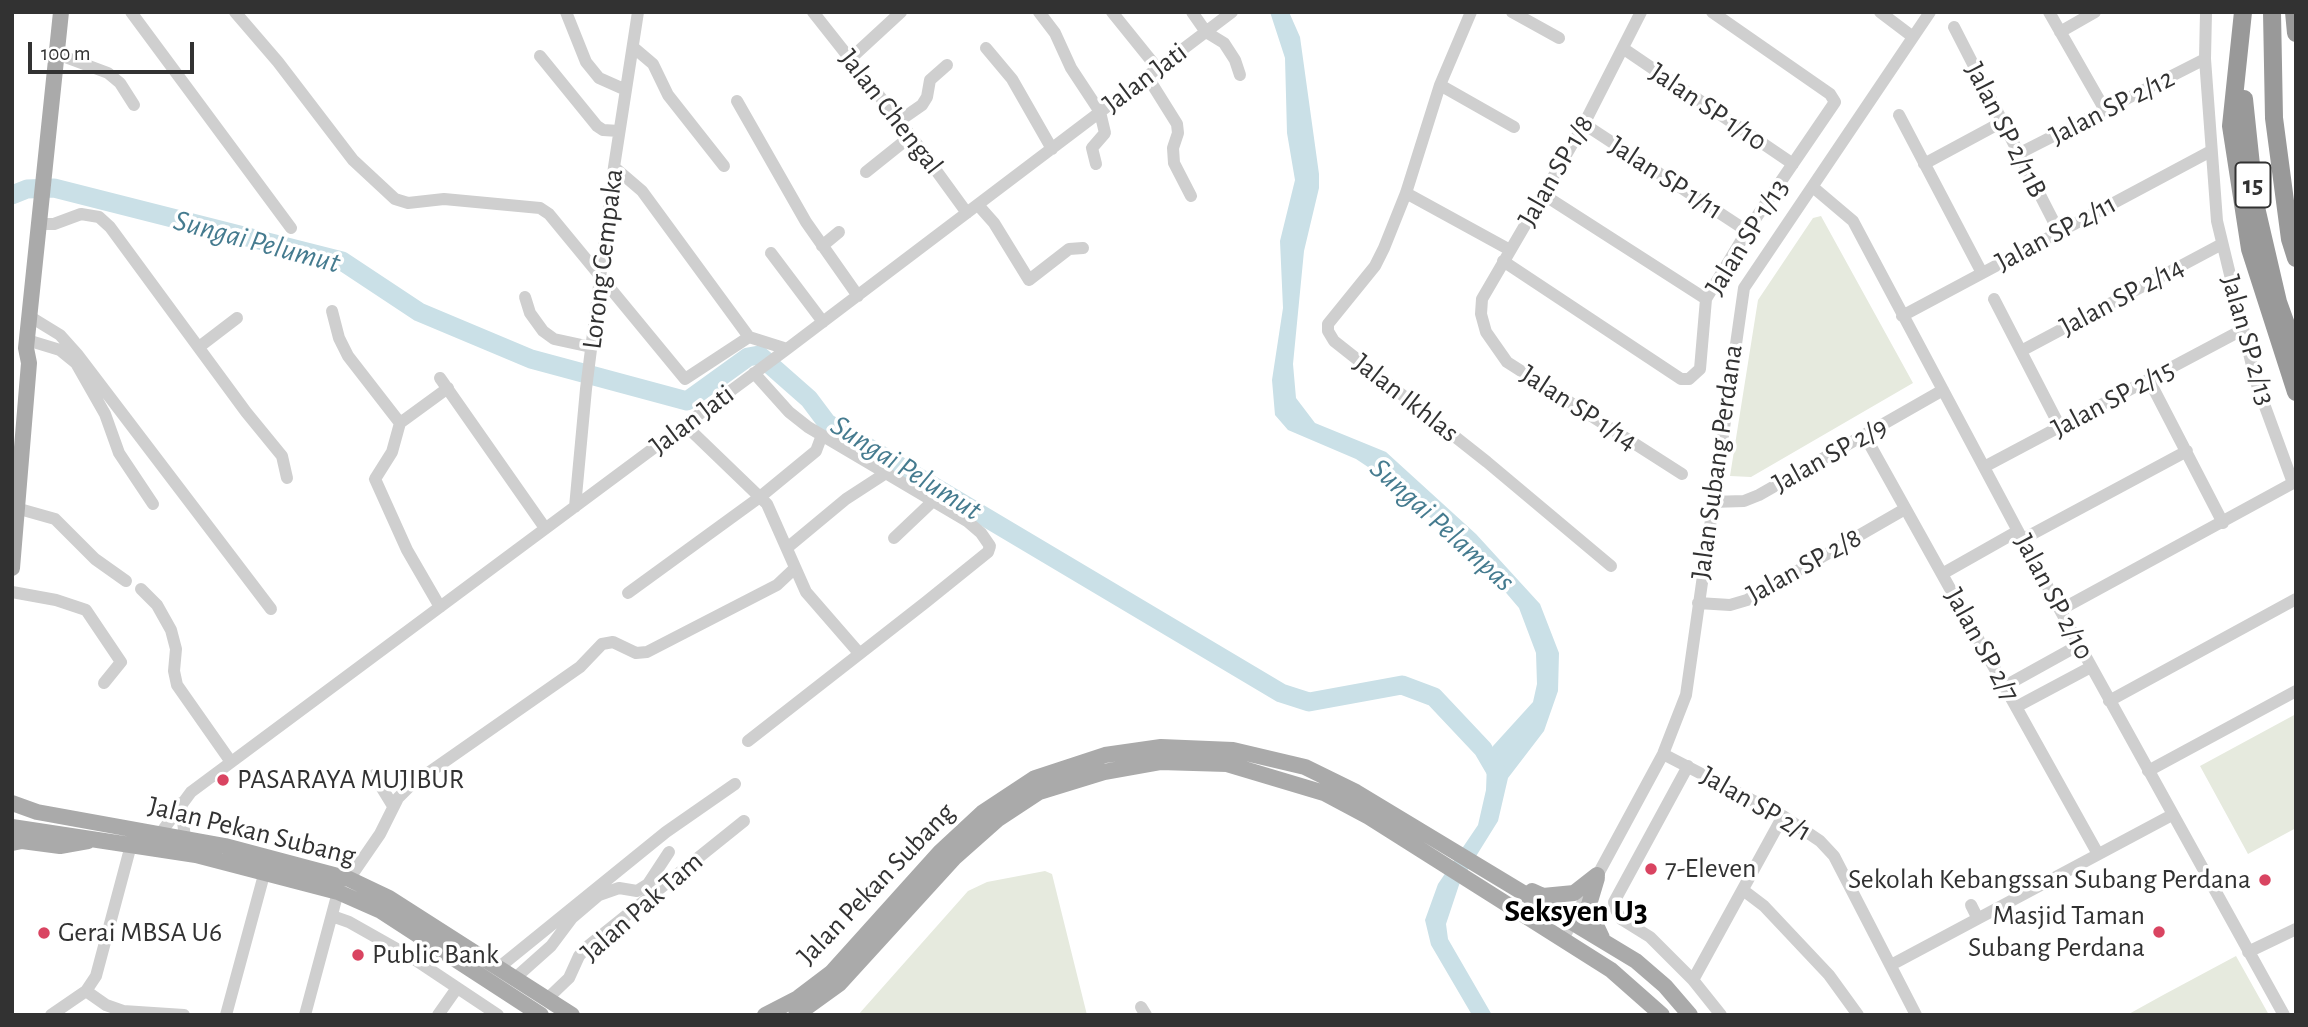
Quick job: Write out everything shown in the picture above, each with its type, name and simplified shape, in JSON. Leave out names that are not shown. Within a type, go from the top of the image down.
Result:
[{"type":"highway","points":[[2242,12],[2244,118],[2255,203],[2278,302],[2296,353]]},
{"type":"highway","points":[[2242,12],[2231,126],[2250,249],[2296,391]]},
{"type":"highway","points":[[2272,12],[2274,118],[2290,239],[2296,258]]},
{"type":"highway","name":"15","points":[[2279,12],[2279,87],[2296,205]]},
{"type":"highway","points":[[2294,12],[2296,33]]},
{"type":"main road","points":[[12,568],[29,363],[26,344],[61,12]]},
{"type":"main road","points":[[12,435],[20,359],[26,344]]},
{"type":"main road","name":"Jalan Pekan Subang","points":[[765,1015],[798,998],[831,973],[940,852],[982,813],[1035,778],[1105,755],[1161,747],[1233,750],[1305,767],[1356,792],[1495,875]]},
{"type":"main road","name":"Jalan Pekan Subang","points":[[796,1015],[839,984],[954,858],[998,819],[1039,792],[1104,772],[1160,762],[1227,764],[1324,793],[1431,856],[1611,970],[1661,1014]]},
{"type":"main road","name":"Jalan Pekan Subang","points":[[12,803],[37,812],[185,839],[349,878],[390,898],[514,979],[535,1009]]},
{"type":"main road","name":"Jalan Pekan Subang","points":[[12,827],[196,855],[338,892],[381,911],[535,1009],[572,1015]]},
{"type":"main road","points":[[12,843],[60,846],[97,838]]},
{"type":"main road","points":[[1495,875],[1543,896],[1558,897],[1574,893],[1597,875]]},
{"type":"main road","points":[[1495,875],[1636,961],[1665,986],[1690,1015]]},
{"type":"main road","points":[[1597,875],[1588,908],[1596,930],[1604,940]]},
{"type":"street","points":[[131,12],[291,229]]},
{"type":"street","points":[[235,12],[278,62],[353,160],[395,199],[408,203],[443,199],[540,208],[549,214],[685,379],[750,337]]},
{"type":"street","points":[[566,12],[586,62],[599,78],[626,90]]},
{"type":"street","name":"Jalan Chengal","points":[[813,12],[911,136],[967,213]]},
{"type":"street","points":[[850,59],[901,12]]},
{"type":"street","points":[[1039,12],[1055,33],[1071,68],[1100,112],[1105,133],[1092,148],[1096,164]]},
{"type":"street","points":[[1112,12],[1152,73],[1177,124],[1178,133],[1173,148],[1174,163],[1191,196]]},
{"type":"street","points":[[1192,12],[1206,32],[1224,43],[1235,60],[1240,75]]},
{"type":"street","name":"Jalan Jati","points":[[160,834],[191,792],[858,296],[1232,12]]},
{"type":"street","name":"Jalan Ikhlas","points":[[1471,12],[1440,85],[1406,193],[1375,266],[1328,324],[1334,341],[1487,461],[1611,566]]},
{"type":"street","points":[[1512,12],[1559,38]]},
{"type":"street","name":"Jalan SP 1/8","points":[[1486,332],[1481,314],[1482,299],[1584,124],[1641,12]]},
{"type":"street","name":"Jalan SP 1/13","points":[[1506,256],[1685,380],[1695,375],[1702,363],[1706,299],[1747,231],[1835,102],[1830,94],[1712,12]]},
{"type":"street","name":"Jalan Subang Perdana","points":[[1563,939],[1662,754],[1686,695],[1711,502],[1740,300],[1744,288],[1814,188],[1930,12]]},
{"type":"street","points":[[2049,12],[2105,110]]},
{"type":"street","points":[[2060,32],[2095,12]]},
{"type":"street","name":"Jalan SP 2/13","points":[[2060,610],[2293,483],[2256,382],[2222,244],[2211,150],[2206,12]]},
{"type":"street","name":"Lorong Cempaka","points":[[575,507],[588,369],[637,14]]},
{"type":"street","points":[[1888,14],[1913,37]]},
{"type":"street","name":"Jalan SP 2/11B","points":[[1954,27],[2059,232]]},
{"type":"street","points":[[633,47],[653,64],[668,95],[724,166]]},
{"type":"street","points":[[986,48],[1012,79],[1052,149]]},
{"type":"street","name":"Jalan SP 1/10","points":[[1624,49],[1793,164]]},
{"type":"street","points":[[57,54],[108,73],[120,83],[134,105]]},
{"type":"street","points":[[540,55],[597,126],[620,131]]},
{"type":"street","name":"Jalan SP 2/12","points":[[2018,154],[2206,60]]},
{"type":"street","points":[[899,121],[922,104],[927,97],[931,78],[947,65]]},
{"type":"street","points":[[1440,85],[1514,127]]},
{"type":"street","points":[[737,101],[822,246],[858,296]]},
{"type":"street","points":[[1899,116],[1982,273]]},
{"type":"street","points":[[1924,164],[2002,122]]},
{"type":"street","name":"Jalan SP 1/11","points":[[1584,124],[1747,231]]},
{"type":"street","points":[[866,172],[911,136]]},
{"type":"street","name":"Jalan SP 2/11","points":[[1902,316],[2211,150]]},
{"type":"street","points":[[614,167],[642,191],[750,337],[787,349]]},
{"type":"street","name":"Jalan SP 2/10","points":[[1814,188],[1853,221],[2078,645],[2284,1015]]},
{"type":"street","points":[[1406,193],[1506,256]]},
{"type":"street","points":[[1544,195],[1706,299]]},
{"type":"street","points":[[978,205],[994,223],[1029,280],[1069,249],[1083,248]]},
{"type":"street","points":[[38,224],[54,224],[81,214],[103,221],[282,456],[287,478]]},
{"type":"street","points":[[822,246],[839,232]]},
{"type":"street","name":"Jalan SP 2/14","points":[[2021,351],[2222,244]]},
{"type":"street","points":[[771,253],[823,322]]},
{"type":"street","points":[[524,297],[530,313],[543,331],[554,339],[591,346]]},
{"type":"street","points":[[1994,299],[2060,427]]},
{"type":"street","points":[[332,311],[338,338],[348,356],[400,423]]},
{"type":"street","points":[[29,316],[60,335],[77,354],[271,609]]},
{"type":"street","points":[[199,347],[237,318]]},
{"type":"street","name":"Jalan SP 2/15","points":[[1984,467],[2242,330]]},
{"type":"street","name":"Jalan SP 1/14","points":[[1486,332],[1507,362],[1682,474]]},
{"type":"street","points":[[26,344],[60,350],[76,363],[106,414],[119,453],[153,504]]},
{"type":"street","points":[[748,741],[989,549],[981,533],[789,412],[756,372]]},
{"type":"street","points":[[2149,380],[2223,523]]},
{"type":"street","points":[[440,607],[407,550],[376,484],[378,472],[392,452],[400,423],[444,383],[545,528]]},
{"type":"street","name":"Jalan SP 2/9","points":[[1711,502],[1744,500],[1759,495],[1943,390]]},
{"type":"street","points":[[685,425],[760,497],[774,514],[794,569],[806,592],[859,653]]},
{"type":"street","points":[[628,593],[760,497],[816,451],[822,435]]},
{"type":"street","name":"Jalan SP 2/7","points":[[1865,436],[2098,854]]},
{"type":"street","points":[[1942,574],[2186,451]]},
{"type":"street","points":[[787,548],[846,499],[886,473]]},
{"type":"street","points":[[894,538],[933,501]]},
{"type":"street","points":[[16,508],[55,519],[95,559],[126,581]]},
{"type":"street","name":"Jalan SP 2/8","points":[[1698,603],[1730,605],[1747,600],[1905,509]]},
{"type":"street","points":[[349,878],[380,834],[398,798],[433,767],[466,750],[580,667],[602,643],[613,642],[636,653],[647,652],[777,585],[794,569]]},
{"type":"street","points":[[141,589],[157,605],[171,630],[176,649],[174,671],[177,685],[231,762]]},
{"type":"street","points":[[12,592],[56,600],[86,610],[121,662],[104,682]]},
{"type":"street","points":[[2109,701],[2296,599]]},
{"type":"street","points":[[2004,686],[2078,645]]},
{"type":"street","points":[[2016,707],[2091,667]]},
{"type":"street","points":[[2148,771],[2296,691]]},
{"type":"street","name":"Jalan SP 2/1","points":[[1662,754],[1783,816],[1821,841],[1834,856],[1916,1015]]},
{"type":"street","points":[[1688,766],[1614,902],[1621,919],[1650,937],[1693,980],[1721,1015]]},
{"type":"street","points":[[374,775],[393,806]]},
{"type":"street","points":[[497,969],[666,832],[735,784]]},
{"type":"street","points":[[181,803],[185,839]]},
{"type":"street","points":[[1891,965],[2172,815]]},
{"type":"street","points":[[1693,980],[1783,816]]},
{"type":"street","name":"Jalan Pak Tam","points":[[535,1009],[569,978],[579,956],[587,947],[744,821]]},
{"type":"street","points":[[51,1015],[86,991],[96,975],[131,845]]},
{"type":"street","points":[[514,979],[551,946],[572,918],[599,895],[619,888],[637,891],[648,884],[669,852]]},
{"type":"street","points":[[226,1015],[265,871]]},
{"type":"street","points":[[1743,890],[1777,919],[1829,975],[1858,1015]]},
{"type":"street","points":[[305,1015],[338,892]]},
{"type":"street","points":[[1971,905],[1977,917]]},
{"type":"street","points":[[332,916],[349,922],[411,957],[498,1015]]},
{"type":"street","points":[[2248,952],[2296,929]]},
{"type":"street","points":[[438,1015],[457,988]]},
{"type":"street","points":[[86,991],[106,1010],[184,1015]]},
{"type":"shaded area","points":[[1821,216],[1913,383],[1751,477],[1730,476],[1758,300],[1813,218]]},
{"type":"shaded area","points":[[2296,714],[2296,828],[2248,854],[2200,766]]},
{"type":"shaded area","points":[[1045,871],[1052,874],[1087,1015],[858,1015],[968,891],[987,882]]},
{"type":"shaded area","points":[[2236,956],[2269,1015],[2127,1015],[2165,994]]},
{"type":"water","name":"Sungai Pelampas","points":[[1270,12],[1289,12],[1300,37],[1319,174],[1319,188],[1304,251],[1293,364],[1296,398],[1315,423],[1386,452],[1476,534],[1540,604],[1559,653],[1558,691],[1544,731],[1508,778],[1498,821],[1460,882],[1446,924],[1448,939],[1492,1015],[1472,1015],[1431,945],[1425,920],[1438,884],[1478,825],[1486,790],[1487,764],[1493,746],[1533,702],[1537,684],[1536,653],[1519,608],[1473,554],[1383,477],[1356,459],[1288,430],[1275,415],[1272,380],[1283,308],[1280,241],[1295,180],[1287,133],[1285,58]]},
{"type":"waterway","name":"Sungai Pelumut","points":[[12,195],[27,189],[54,188],[342,261],[419,312],[531,359],[687,401],[748,357],[759,355],[809,399],[827,423],[1281,693],[1309,702],[1402,685],[1434,697],[1483,749],[1497,773]]},
{"type":"place","name":"PASARAYA MUJIBUR","points":[[223,780]]},
{"type":"place","name":"7-Eleven","points":[[1651,869]]},
{"type":"place","name":"Sekolah Kebangssan Subang Perdana","points":[[2265,880]]},
{"type":"place","name":"Masjid Taman Subang Perdana","points":[[2159,932]]},
{"type":"place","name":"Gerai MBSA U6","points":[[44,933]]},
{"type":"place","name":"Public Bank","points":[[358,955]]},
{"type":"district","name":"Seksyen U3","points":[[1576,911]]}]
